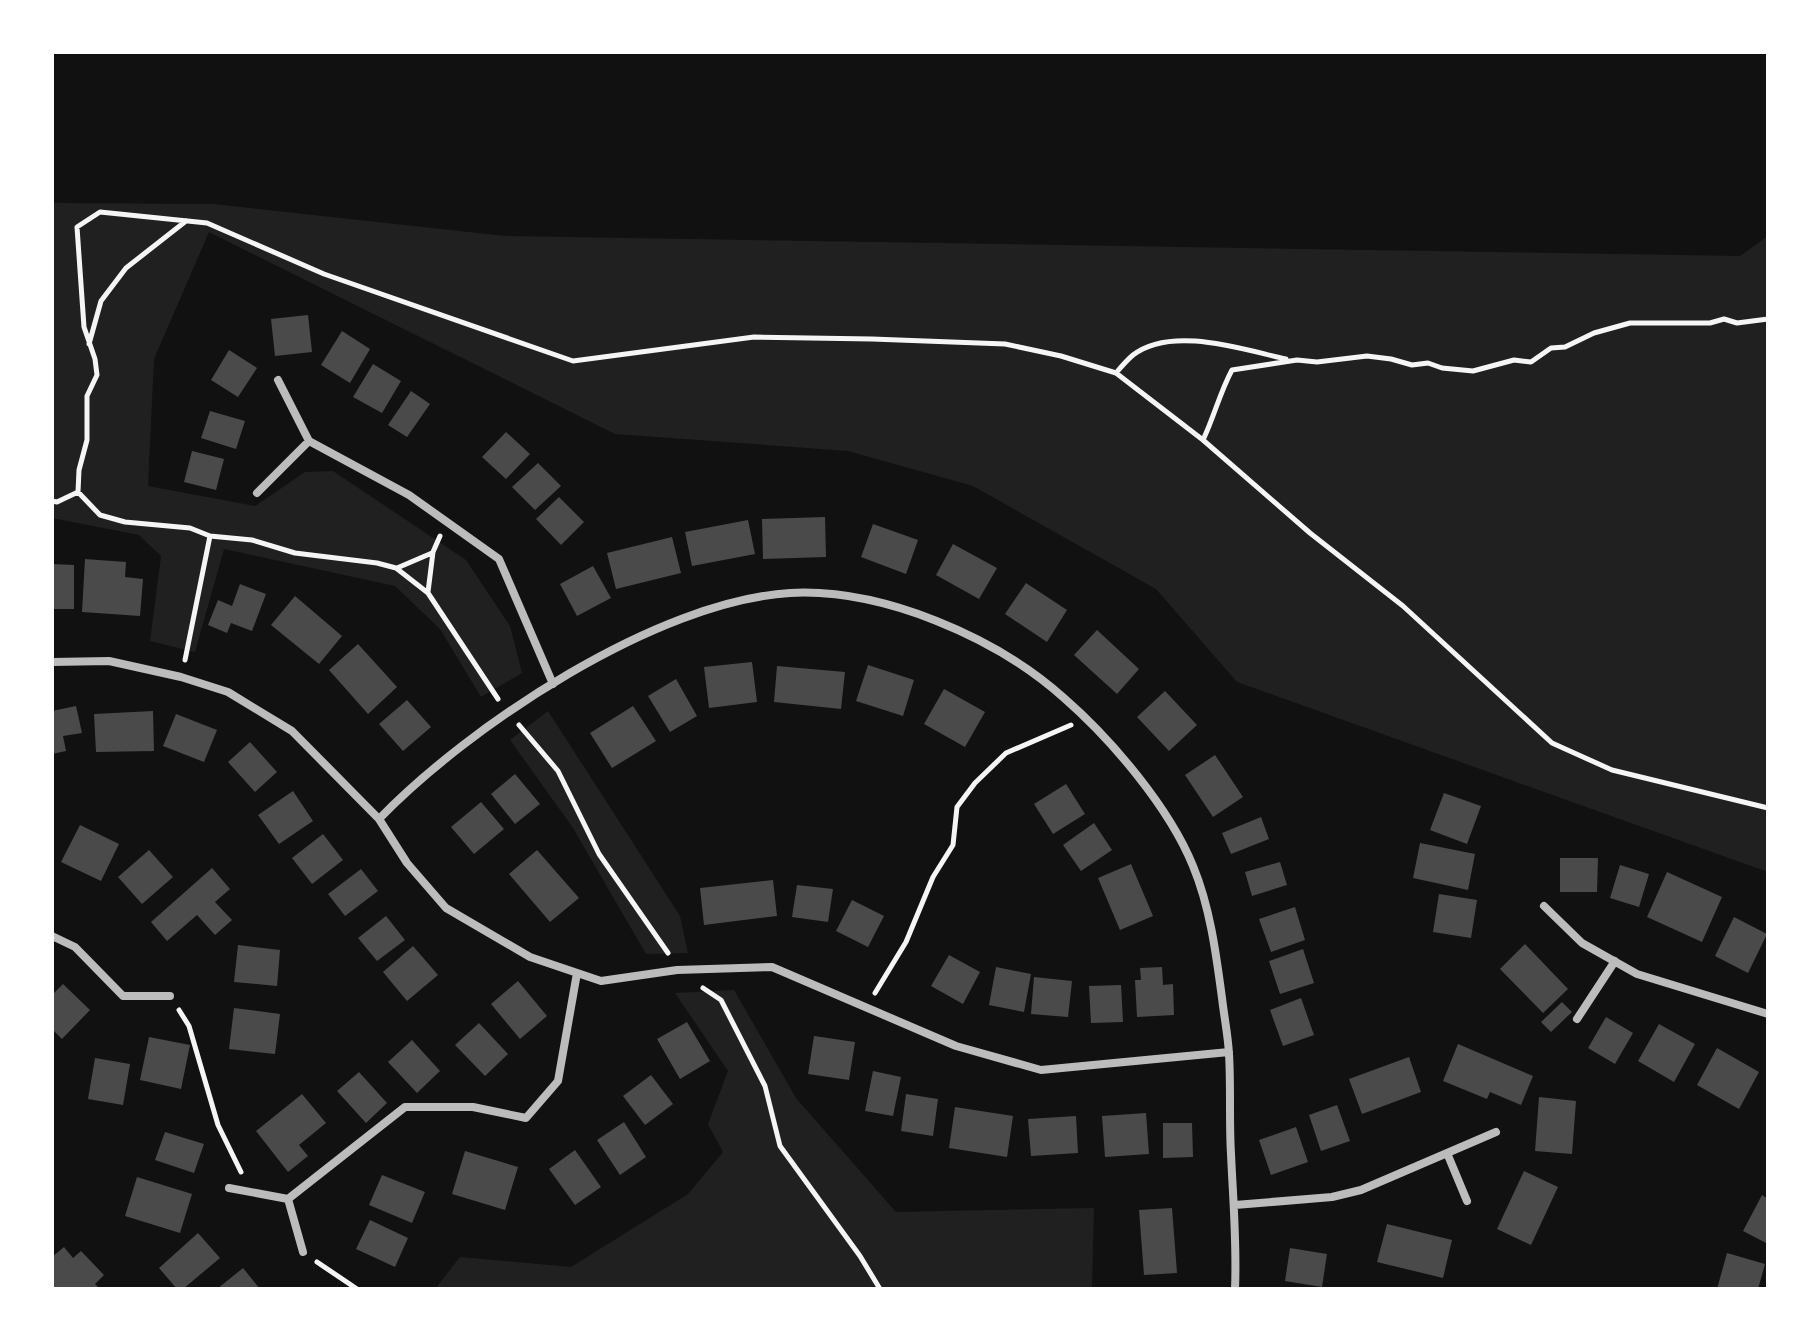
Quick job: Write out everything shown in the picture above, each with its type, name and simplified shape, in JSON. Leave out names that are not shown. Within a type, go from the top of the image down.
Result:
[{"type":"street","points":[[278,380],[309,441],[409,495],[499,559],[553,684]]},
{"type":"street","points":[[257,493],[309,441]]},
{"type":"street","points":[[379,819],[405,793],[508,713],[553,684],[650,632],[754,598],[792,593],[848,597],[893,607],[947,625],[1009,657],[1049,684],[1087,718],[1132,769],[1172,826],[1192,862],[1204,895],[1229,1052],[1235,1289]]},
{"type":"street","points":[[52,662],[109,661],[181,677],[228,692],[292,731],[379,819],[407,863],[446,908],[530,957],[601,981],[677,970],[772,967],[956,1046],[1041,1070],[1229,1052]]},
{"type":"street","points":[[1544,906],[1582,943],[1637,974],[1768,1014]]},
{"type":"street","points":[[52,936],[75,947],[123,996],[170,996]]},
{"type":"street","points":[[1577,1019],[1615,961]]},
{"type":"street","points":[[229,1188],[288,1199],[405,1107],[473,1107],[526,1118],[558,1081],[577,973]]},
{"type":"street","points":[[1235,1205],[1332,1197],[1361,1190],[1496,1132]]},
{"type":"street","points":[[1447,1153],[1467,1201]]},
{"type":"street","points":[[288,1199],[303,1252]]},
{"type":"path","points":[[650,928],[599,854],[558,771],[508,713],[428,593],[396,568],[295,553],[252,540],[210,536],[190,528],[125,522],[100,515],[78,492],[79,470],[87,440],[87,396],[97,375],[84,327],[77,227],[100,212],[207,223],[324,274],[573,361],[754,337],[872,339],[1005,344],[1061,356],[1116,373],[1203,440],[1310,533],[1403,606],[1552,743],[1612,770],[1768,808]]},
{"type":"path","points":[[89,344],[101,301],[126,268],[187,221]]},
{"type":"path","points":[[1203,440],[1217,413],[1223,386],[1232,370],[1293,361],[1317,362],[1367,356],[1412,365],[1428,363],[1442,368],[1473,371],[1514,360],[1531,362],[1551,348],[1565,347],[1594,333],[1630,323],[1710,323],[1724,319],[1737,323],[1768,319]]},
{"type":"path","points":[[1116,373],[1135,353],[1185,340],[1234,347],[1293,361]]},
{"type":"path","points":[[52,501],[57,502],[78,492]]},
{"type":"path","points":[[181,677],[210,536]]},
{"type":"path","points":[[396,568],[433,552],[428,593]]},
{"type":"path","points":[[866,1007],[906,942],[933,877],[953,845],[957,807],[975,783],[1006,753],[1087,718]]},
{"type":"path","points":[[170,996],[189,1026],[218,1125],[251,1192]]},
{"type":"path","points":[[721,1000],[765,1086],[780,1146],[860,1256],[880,1289]]},
{"type":"path","points":[[303,1252],[357,1289]]},
{"type":"shaded area","points":[[52,203],[213,204],[505,236],[1740,256],[1768,236],[1768,872],[1237,682],[1156,589],[973,486],[848,451],[615,434],[209,232],[154,359],[148,486],[255,506],[305,472],[333,471],[466,560],[510,626],[522,673],[481,697],[440,629],[395,586],[224,549],[195,652],[150,641],[161,556],[139,535],[52,518]]},
{"type":"shaded area","points":[[548,711],[680,916],[688,953],[646,954],[573,828],[510,740]]},
{"type":"shaded area","points":[[734,990],[796,1098],[896,1212],[1094,1208],[1092,1289],[435,1289],[460,1257],[571,1267],[688,1194],[723,1152],[708,1124],[728,1071],[675,993]]},
{"type":"building","points":[[308,315],[312,352],[275,356],[271,319]]},
{"type":"building","points":[[342,331],[370,349],[350,383],[321,365]]},
{"type":"building","points":[[229,350],[257,368],[238,397],[211,380]]},
{"type":"building","points":[[373,364],[401,381],[382,413],[353,397]]},
{"type":"building","points":[[411,391],[430,404],[407,437],[388,425]]},
{"type":"building","points":[[210,411],[245,421],[236,449],[201,438]]},
{"type":"building","points":[[506,432],[530,454],[506,479],[482,457]]},
{"type":"building","points":[[192,451],[224,459],[216,490],[184,482]]},
{"type":"building","points":[[538,463],[561,486],[535,510],[512,487]]},
{"type":"building","points":[[559,497],[584,522],[561,545],[536,519]]},
{"type":"building","points":[[825,517],[826,557],[763,559],[762,519]]},
{"type":"building","points":[[748,520],[755,554],[692,566],[685,532]]},
{"type":"building","points":[[873,524],[918,540],[906,574],[861,557]]},
{"type":"building","points":[[672,537],[681,573],[616,589],[607,553]]},
{"type":"building","points":[[953,544],[997,568],[979,599],[936,575]]},
{"type":"building","points":[[85,559],[126,562],[125,577],[143,579],[140,616],[82,612]]},
{"type":"building","points":[[52,564],[74,565],[74,609],[52,609]]},
{"type":"building","points":[[593,566],[611,598],[577,616],[560,584]]},
{"type":"building","points":[[1026,583],[1067,610],[1047,642],[1005,614]]},
{"type":"building","points":[[240,584],[266,594],[252,631],[231,623],[227,633],[208,625],[218,600],[232,606]]},
{"type":"building","points":[[295,596],[342,636],[319,664],[271,625]]},
{"type":"building","points":[[1097,630],[1139,669],[1117,694],[1074,655]]},
{"type":"building","points":[[358,644],[397,687],[368,714],[329,670]]},
{"type":"building","points":[[752,662],[757,702],[709,708],[704,667]]},
{"type":"building","points":[[868,665],[914,680],[903,716],[856,701]]},
{"type":"building","points":[[777,666],[845,672],[841,709],[774,702]]},
{"type":"building","points":[[676,679],[697,716],[670,732],[648,696]]},
{"type":"building","points":[[944,689],[985,712],[965,747],[924,724]]},
{"type":"building","points":[[1165,691],[1197,725],[1169,751],[1137,717]]},
{"type":"building","points":[[407,700],[431,727],[403,751],[379,724]]},
{"type":"building","points":[[76,706],[82,733],[63,736],[66,751],[52,754],[52,711]]},
{"type":"building","points":[[633,706],[656,741],[612,768],[590,733]]},
{"type":"building","points":[[153,711],[154,751],[96,752],[94,714]]},
{"type":"building","points":[[176,714],[217,730],[204,762],[163,746]]},
{"type":"building","points":[[250,742],[277,772],[255,792],[228,762]]},
{"type":"building","points":[[1215,755],[1243,797],[1213,817],[1185,775]]},
{"type":"building","points":[[515,774],[540,804],[515,824],[491,794]]},
{"type":"building","points":[[1066,784],[1085,814],[1053,834],[1034,804]]},
{"type":"building","points":[[293,791],[313,821],[279,844],[258,815]]},
{"type":"building","points":[[1444,793],[1481,806],[1467,844],[1430,830]]},
{"type":"building","points":[[481,802],[504,829],[474,854],[451,827]]},
{"type":"building","points":[[1261,817],[1269,839],[1231,854],[1222,833]]},
{"type":"building","points":[[1094,823],[1112,850],[1081,871],[1063,845]]},
{"type":"building","points":[[80,825],[119,844],[101,881],[61,862]]},
{"type":"building","points":[[323,834],[343,860],[312,884],[292,858]]},
{"type":"building","points":[[1420,843],[1475,854],[1468,890],[1413,878]]},
{"type":"building","points":[[149,850],[173,877],[142,904],[118,877]]},
{"type":"building","points":[[537,850],[579,898],[550,922],[509,874]]},
{"type":"building","points":[[1560,858],[1598,858],[1597,892],[1560,892]]},
{"type":"building","points":[[1280,862],[1287,885],[1252,896],[1245,872]]},
{"type":"building","points":[[1131,864],[1153,916],[1120,930],[1098,878]]},
{"type":"building","points":[[1620,865],[1649,874],[1639,907],[1610,898]]},
{"type":"building","points":[[212,868],[230,889],[215,902],[232,920],[215,935],[197,915],[167,941],[151,922]]},
{"type":"building","points":[[361,869],[378,891],[345,916],[328,894]]},
{"type":"building","points":[[1667,872],[1722,897],[1702,942],[1647,917]]},
{"type":"building","points":[[773,880],[777,916],[704,925],[700,888]]},
{"type":"building","points":[[797,885],[833,889],[828,922],[792,917]]},
{"type":"building","points":[[1439,894],[1477,900],[1471,938],[1433,932]]},
{"type":"building","points":[[852,900],[884,916],[868,947],[836,931]]},
{"type":"building","points":[[1295,907],[1305,940],[1271,952],[1259,919]]},
{"type":"building","points":[[386,916],[405,940],[377,961],[358,938]]},
{"type":"building","points":[[1734,917],[1767,934],[1748,973],[1715,956]]},
{"type":"building","points":[[1525,944],[1568,989],[1543,1013],[1500,969]]},
{"type":"building","points":[[238,945],[280,950],[277,986],[234,982]]},
{"type":"building","points":[[413,946],[438,975],[407,1001],[383,972]]},
{"type":"building","points":[[1303,949],[1314,983],[1280,994],[1269,961]]},
{"type":"building","points":[[949,955],[980,972],[963,1004],[931,986]]},
{"type":"building","points":[[996,967],[1031,974],[1024,1012],[989,1005]]},
{"type":"building","points":[[1162,967],[1163,985],[1173,984],[1174,1015],[1137,1017],[1135,980],[1141,980],[1140,968]]},
{"type":"building","points":[[1034,977],[1072,981],[1068,1017],[1031,1014]]},
{"type":"building","points":[[518,981],[547,1016],[520,1039],[491,1004]]},
{"type":"building","points":[[63,984],[90,1010],[62,1039],[52,1029],[52,995]]},
{"type":"building","points":[[1121,985],[1123,1022],[1091,1023],[1089,986]]},
{"type":"building","points":[[1301,998],[1314,1035],[1283,1046],[1270,1010]]},
{"type":"building","points":[[1562,1002],[1572,1012],[1551,1032],[1541,1022]]},
{"type":"building","points":[[234,1008],[280,1014],[275,1054],[229,1049]]},
{"type":"building","points":[[1606,1017],[1633,1033],[1615,1064],[1588,1048]]},
{"type":"building","points":[[687,1022],[710,1061],[680,1079],[657,1039]]},
{"type":"building","points":[[479,1023],[508,1054],[485,1076],[455,1045]]},
{"type":"building","points":[[1659,1024],[1695,1044],[1674,1082],[1638,1061]]},
{"type":"building","points":[[814,1036],[855,1042],[849,1080],[808,1074]]},
{"type":"building","points":[[149,1037],[190,1045],[181,1089],[140,1080]]},
{"type":"building","points":[[412,1040],[440,1071],[417,1093],[388,1062]]},
{"type":"building","points":[[1458,1044],[1533,1076],[1521,1105],[1490,1092],[1487,1099],[1443,1081]]},
{"type":"building","points":[[1717,1048],[1759,1072],[1739,1109],[1697,1085]]},
{"type":"building","points":[[1409,1057],[1421,1092],[1362,1114],[1349,1079]]},
{"type":"building","points":[[95,1058],[130,1064],[123,1105],[88,1099]]},
{"type":"building","points":[[873,1071],[901,1077],[893,1116],[865,1111]]},
{"type":"building","points":[[359,1072],[387,1103],[366,1123],[337,1091]]},
{"type":"building","points":[[651,1075],[673,1104],[645,1125],[623,1096]]},
{"type":"building","points":[[302,1094],[326,1123],[299,1145],[308,1156],[288,1172],[256,1131]]},
{"type":"building","points":[[906,1094],[938,1099],[933,1136],[901,1131]]},
{"type":"building","points":[[1539,1097],[1576,1101],[1572,1154],[1535,1151]]},
{"type":"building","points":[[1337,1105],[1350,1141],[1321,1151],[1309,1115]]},
{"type":"building","points":[[955,1107],[1013,1116],[1007,1157],[949,1148]]},
{"type":"building","points":[[1146,1113],[1149,1154],[1105,1157],[1102,1116]]},
{"type":"building","points":[[1076,1116],[1078,1153],[1031,1156],[1028,1119]]},
{"type":"building","points":[[624,1122],[646,1157],[620,1175],[597,1140]]},
{"type":"building","points":[[1163,1123],[1192,1123],[1193,1157],[1163,1158]]},
{"type":"building","points":[[1296,1127],[1308,1162],[1271,1175],[1259,1140]]},
{"type":"building","points":[[165,1132],[204,1144],[194,1173],[155,1160]]},
{"type":"building","points":[[575,1150],[601,1187],[575,1205],[549,1169]]},
{"type":"building","points":[[465,1151],[518,1167],[505,1210],[452,1194]]},
{"type":"building","points":[[1524,1171],[1558,1187],[1531,1245],[1497,1229]]},
{"type":"building","points":[[382,1175],[425,1192],[412,1223],[369,1205]]},
{"type":"building","points":[[137,1177],[192,1194],[180,1233],[125,1216]]},
{"type":"building","points":[[1762,1195],[1768,1199],[1768,1244],[1743,1231]]},
{"type":"building","points":[[1172,1208],[1177,1273],[1144,1275],[1139,1210]]},
{"type":"building","points":[[370,1220],[408,1238],[395,1267],[356,1249]]},
{"type":"building","points":[[1387,1224],[1452,1240],[1443,1278],[1377,1262]]},
{"type":"building","points":[[198,1233],[220,1258],[183,1289],[177,1289],[159,1268]]},
{"type":"building","points":[[64,1247],[73,1258],[81,1251],[104,1275],[95,1284],[100,1289],[52,1289],[52,1257]]},
{"type":"building","points":[[1290,1248],[1327,1254],[1322,1287],[1285,1281]]},
{"type":"building","points":[[1727,1253],[1765,1264],[1758,1289],[1717,1289]]},
{"type":"building","points":[[243,1268],[260,1289],[217,1289]]}]
